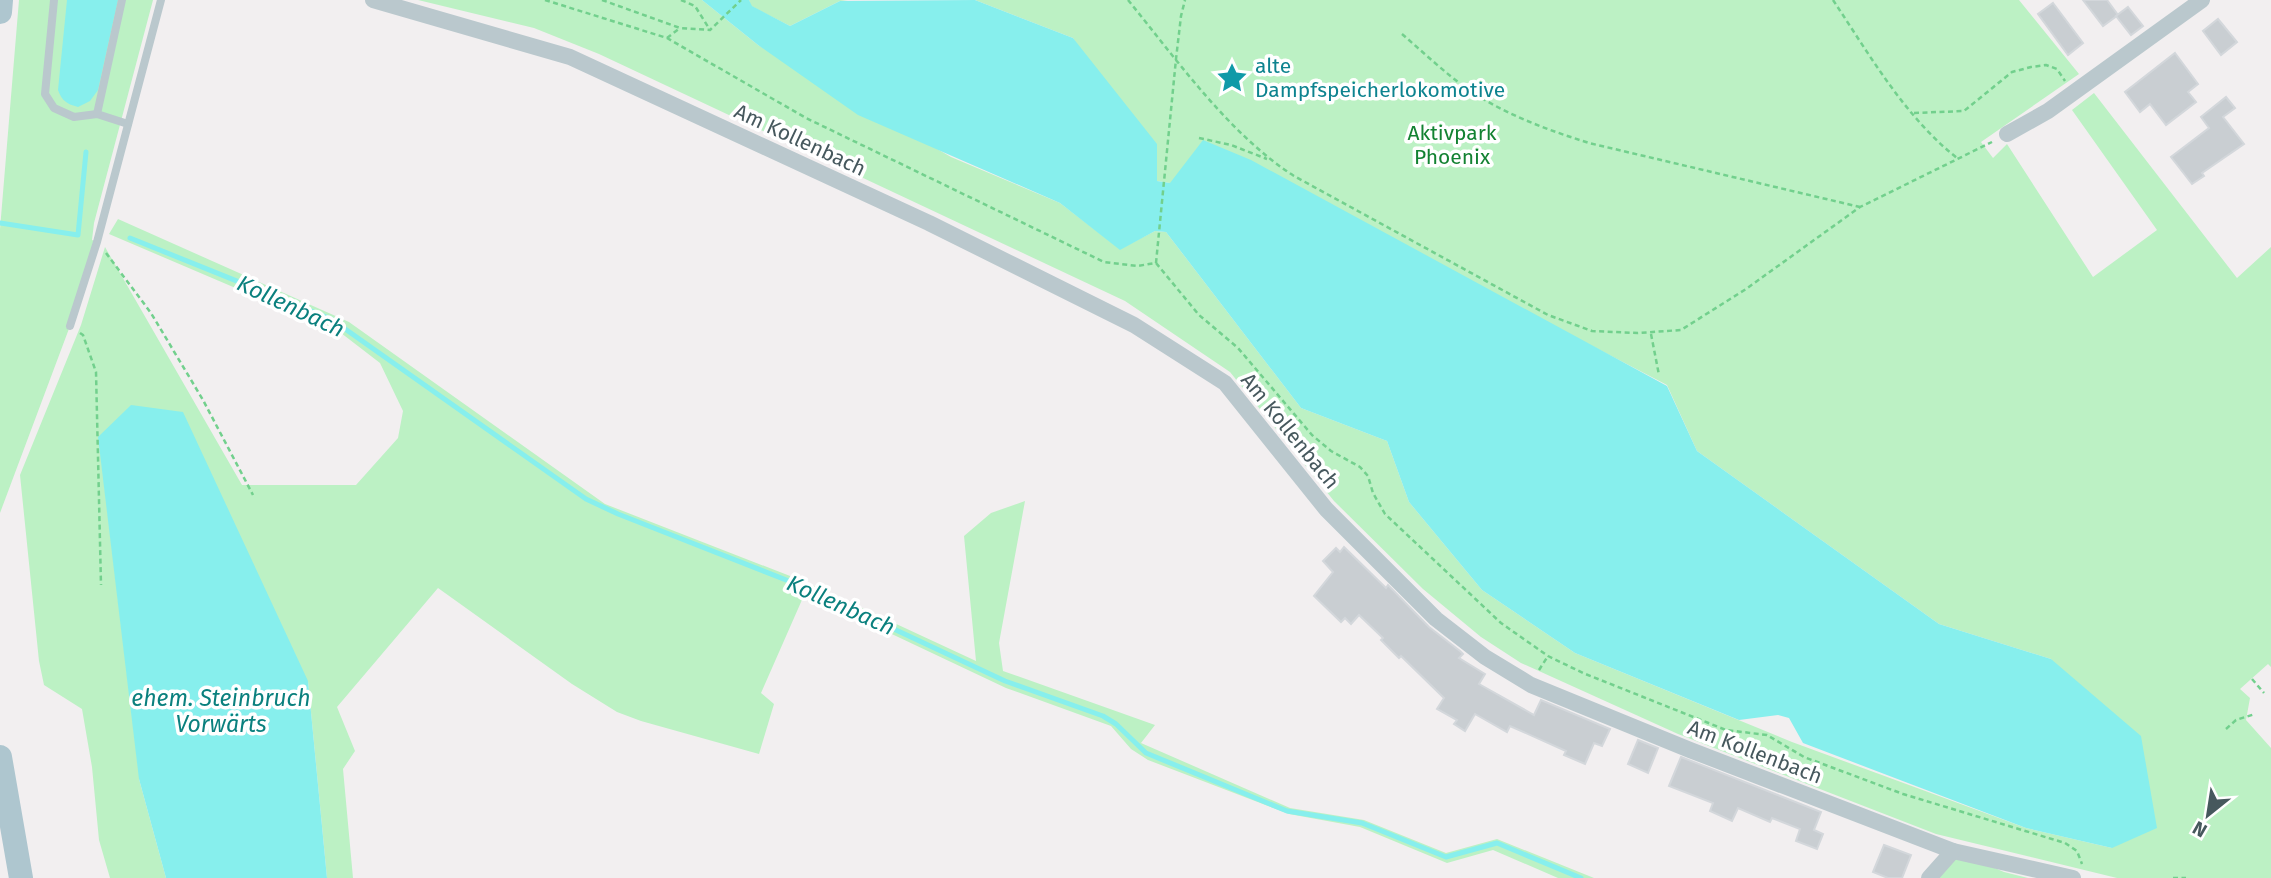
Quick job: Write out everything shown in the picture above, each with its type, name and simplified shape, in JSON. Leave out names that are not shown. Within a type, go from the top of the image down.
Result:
[{"type":"main road","points":[[0,12],[1,0]]},
{"type":"main road","points":[[0,757],[21,878]]},
{"type":"street","name":"Am Kollenbach","points":[[373,0],[570,57],[929,223],[1134,325],[1224,383],[1325,509],[1436,619],[1485,657],[1531,685],[1690,750],[1953,851],[2078,872]]},
{"type":"street","points":[[2007,134],[2048,111],[2202,0]]},
{"type":"street","points":[[1929,878],[1953,851]]},
{"type":"lane","points":[[54,0],[45,94],[54,108],[74,117],[97,114],[128,124]]},
{"type":"lane","points":[[97,114],[122,0]]},
{"type":"lane","points":[[70,326],[97,242],[161,0]]},
{"type":"path","points":[[545,0],[667,38],[806,118],[1104,262],[1137,266],[1156,263]]},
{"type":"path","points":[[602,0],[680,28],[710,30],[741,0]]},
{"type":"path","points":[[681,0],[695,6],[710,30]]},
{"type":"path","points":[[1128,0],[1241,133],[1270,160],[1294,176],[1548,315],[1592,331],[1681,330],[1746,289],[1860,207],[2007,134]]},
{"type":"path","points":[[1185,0],[1176,59],[1156,263],[1199,315],[1238,348],[1312,435],[1331,451],[1360,467],[1385,514],[1501,623],[1548,656],[1583,673],[1726,730],[1766,735],[1804,757],[1903,794],[2065,843],[2077,851],[2078,872]]},
{"type":"path","points":[[1833,0],[1913,113],[1939,144],[1957,158]]},
{"type":"path","points":[[667,38],[680,28]]},
{"type":"path","points":[[1402,34],[1469,90],[1548,130],[1589,143],[1860,207]]},
{"type":"path","points":[[1913,113],[1964,111],[2012,72],[2046,65],[2057,69],[2072,92]]},
{"type":"path","points":[[1199,138],[1231,145],[1270,160]]},
{"type":"path","points":[[97,242],[151,313],[203,400],[253,495]]},
{"type":"path","points":[[1651,332],[1659,375]]},
{"type":"path","points":[[83,335],[96,372],[101,585]]},
{"type":"path","points":[[2252,679],[2264,693]]},
{"type":"path","points":[[2226,729],[2236,720],[2255,714]]},
{"type":"path","points":[[2173,878],[2186,878]]},
{"type":"green space","points":[[19,0],[153,0],[94,223],[92,240],[97,242],[70,326],[0,513],[0,229]]},
{"type":"green space","name":"Aktivpark Phoenix","points":[[418,0],[702,0],[758,45],[951,157],[1060,203],[1120,249],[1155,231],[1166,232],[1301,408],[1387,441],[1409,502],[1482,590],[1575,653],[1792,742],[2026,828],[2112,848],[2051,659],[1939,624],[1697,451],[1667,385],[1573,336],[1170,183],[1157,181],[1073,38],[975,0],[2019,0],[2079,74],[1981,142],[1993,158],[2007,144],[2093,277],[2157,230],[2072,110],[2094,93],[2237,278],[2271,247],[2271,667],[2268,664],[2240,689],[2250,698],[2246,720],[2271,748],[2271,878],[2117,878],[1936,834],[1678,734],[1521,663],[1481,637],[1423,589],[1334,501],[1230,372],[1125,301],[599,54],[534,28]]},
{"type":"green space","points":[[749,0],[848,0],[840,1],[790,26],[751,6]]},
{"type":"green space","points":[[118,219],[349,322],[605,504],[808,583],[976,661],[964,536],[991,513],[1025,501],[999,643],[1003,671],[1155,725],[1141,743],[1290,808],[1364,820],[1446,853],[1497,839],[1594,878],[1558,878],[1493,850],[1447,863],[1360,827],[1289,814],[1148,760],[1131,749],[1111,726],[1006,688],[805,593],[761,693],[774,704],[759,754],[617,712],[572,684],[438,588],[337,707],[355,751],[343,769],[353,878],[327,878],[308,681],[139,779],[166,878],[110,878],[99,840],[92,767],[82,709],[44,685],[39,661],[20,475],[81,325],[105,247],[242,485],[356,485],[398,438],[403,411],[380,363],[341,333],[109,234]]},
{"type":"green space","points":[[1958,852],[2004,872],[2028,878],[1936,878]]},
{"type":"water","points":[[67,0],[118,0],[98,90],[90,101],[78,107],[65,102],[58,90]]},
{"type":"water","points":[[702,0],[749,0],[752,6],[790,26],[840,1],[975,0],[1073,38],[1157,144],[1157,181],[1170,183],[1203,140],[1251,160],[1667,386],[1697,451],[1939,624],[2051,659],[2141,736],[2157,828],[2112,848],[2026,828],[1803,743],[1789,718],[1778,715],[1739,720],[1575,653],[1482,590],[1409,502],[1387,441],[1301,408],[1166,232],[1155,231],[1120,250],[1060,203],[858,115],[758,45]]},
{"type":"water","name":"ehem. Steinbruch Vorwärts","points":[[131,405],[183,412],[308,681],[327,878],[166,878],[139,779],[98,437]]},
{"type":"building","points":[[2083,0],[2107,0],[2118,15],[2103,26]]},
{"type":"building","points":[[2053,3],[2083,43],[2068,55],[2038,14]]},
{"type":"building","points":[[2128,7],[2143,26],[2131,35],[2116,16]]},
{"type":"building","points":[[2218,19],[2237,42],[2221,55],[2203,31]]},
{"type":"building","points":[[2175,53],[2198,84],[2188,92],[2196,102],[2166,125],[2150,104],[2140,112],[2125,92]]},
{"type":"building","points":[[2226,97],[2235,108],[2223,117],[2244,144],[2202,173],[2204,176],[2192,184],[2171,157],[2209,128],[2201,117]]},
{"type":"building","points":[[1344,547],[1386,588],[1388,585],[1429,627],[1460,651],[1463,654],[1459,658],[1485,674],[1479,684],[1534,715],[1541,700],[1610,729],[1602,746],[1594,743],[1585,764],[1564,755],[1566,751],[1510,726],[1507,732],[1475,714],[1465,731],[1454,724],[1457,720],[1437,709],[1444,698],[1401,656],[1399,658],[1359,615],[1351,624],[1345,618],[1341,622],[1314,596],[1333,572],[1323,561],[1336,548],[1340,552]]},
{"type":"building","points":[[1638,740],[1658,748],[1648,773],[1628,764]]},
{"type":"building","points":[[1681,757],[1821,812],[1814,830],[1823,834],[1817,849],[1796,841],[1800,829],[1772,818],[1770,822],[1738,808],[1732,821],[1710,811],[1713,803],[1669,786]]},
{"type":"building","points":[[1884,845],[1911,855],[1902,878],[1888,878],[1873,872]]},
{"type":"waterway","name":"Kollenbach","points":[[0,223],[78,235],[86,152]]},
{"type":"waterway","name":"Kollenbach","points":[[130,238],[331,319],[586,499],[804,587],[1005,681],[1103,716],[1116,724],[1146,753],[1287,811],[1362,823],[1446,857],[1497,843],[1581,878]]},
{"type":"place","name":"alte Dampfspeicherlokomotive","points":[[1232,78]]}]
